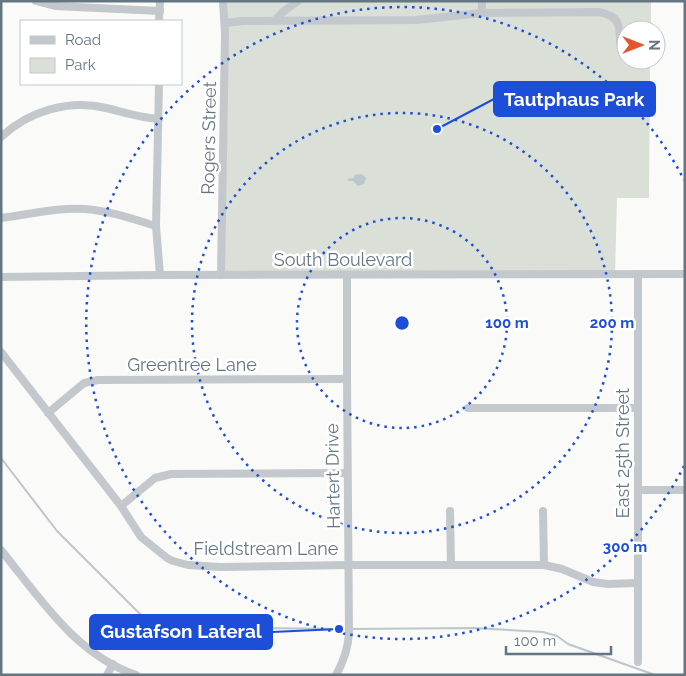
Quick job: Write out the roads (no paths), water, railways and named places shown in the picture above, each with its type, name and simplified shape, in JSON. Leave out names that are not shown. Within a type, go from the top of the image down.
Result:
[{"type":"street","points":[[36,1],[55,6],[160,11]]},
{"type":"street","points":[[160,1],[160,20]]},
{"type":"street","name":"Rogers Street","points":[[221,275],[225,23],[223,1]]},
{"type":"street","points":[[275,20],[298,1]]},
{"type":"street","points":[[482,1],[482,13]]},
{"type":"street","points":[[225,23],[275,20],[416,20],[482,13],[599,12],[610,15],[616,20]]},
{"type":"street","points":[[159,85],[156,226],[160,275]]},
{"type":"street","points":[[1,137],[42,111],[59,107],[88,105],[104,107],[150,119],[159,119]]},
{"type":"street","points":[[1,218],[66,209],[84,209],[108,212],[156,226]]},
{"type":"street","name":"East 25th Street","points":[[638,274],[638,662]]},
{"type":"street","name":"South Boulevard","points":[[1,277],[685,274]]},
{"type":"street","name":"Hartert Drive","points":[[336,675],[346,655],[349,629],[347,275]]},
{"type":"street","name":"Fieldstream Lane","points":[[1,352],[121,506],[141,537],[167,558],[188,565],[220,567],[544,565],[562,569],[593,582],[608,584],[638,583]]},
{"type":"street","name":"Greentree Lane","points":[[48,413],[84,384],[98,380],[347,378]]},
{"type":"street","points":[[468,408],[638,408]]},
{"type":"street","points":[[121,506],[155,478],[171,474],[347,472]]},
{"type":"street","points":[[638,490],[685,490]]},
{"type":"street","points":[[450,511],[450,565]]},
{"type":"street","points":[[543,511],[544,565]]},
{"type":"street","points":[[1,550],[64,629],[79,642],[112,664],[136,675]]},
{"type":"street","points":[[107,675],[112,664]]},
{"type":"waterway","points":[[1,458],[57,531],[140,614],[157,623],[176,627],[346,629]]},
{"type":"waterway","points":[[351,629],[473,628],[543,632],[557,636],[568,644],[655,675]]},
{"type":"place","name":"Tautphaus Park","points":[[437,129]]},
{"type":"place","name":"Gustafson Lateral","points":[[339,629]]}]
